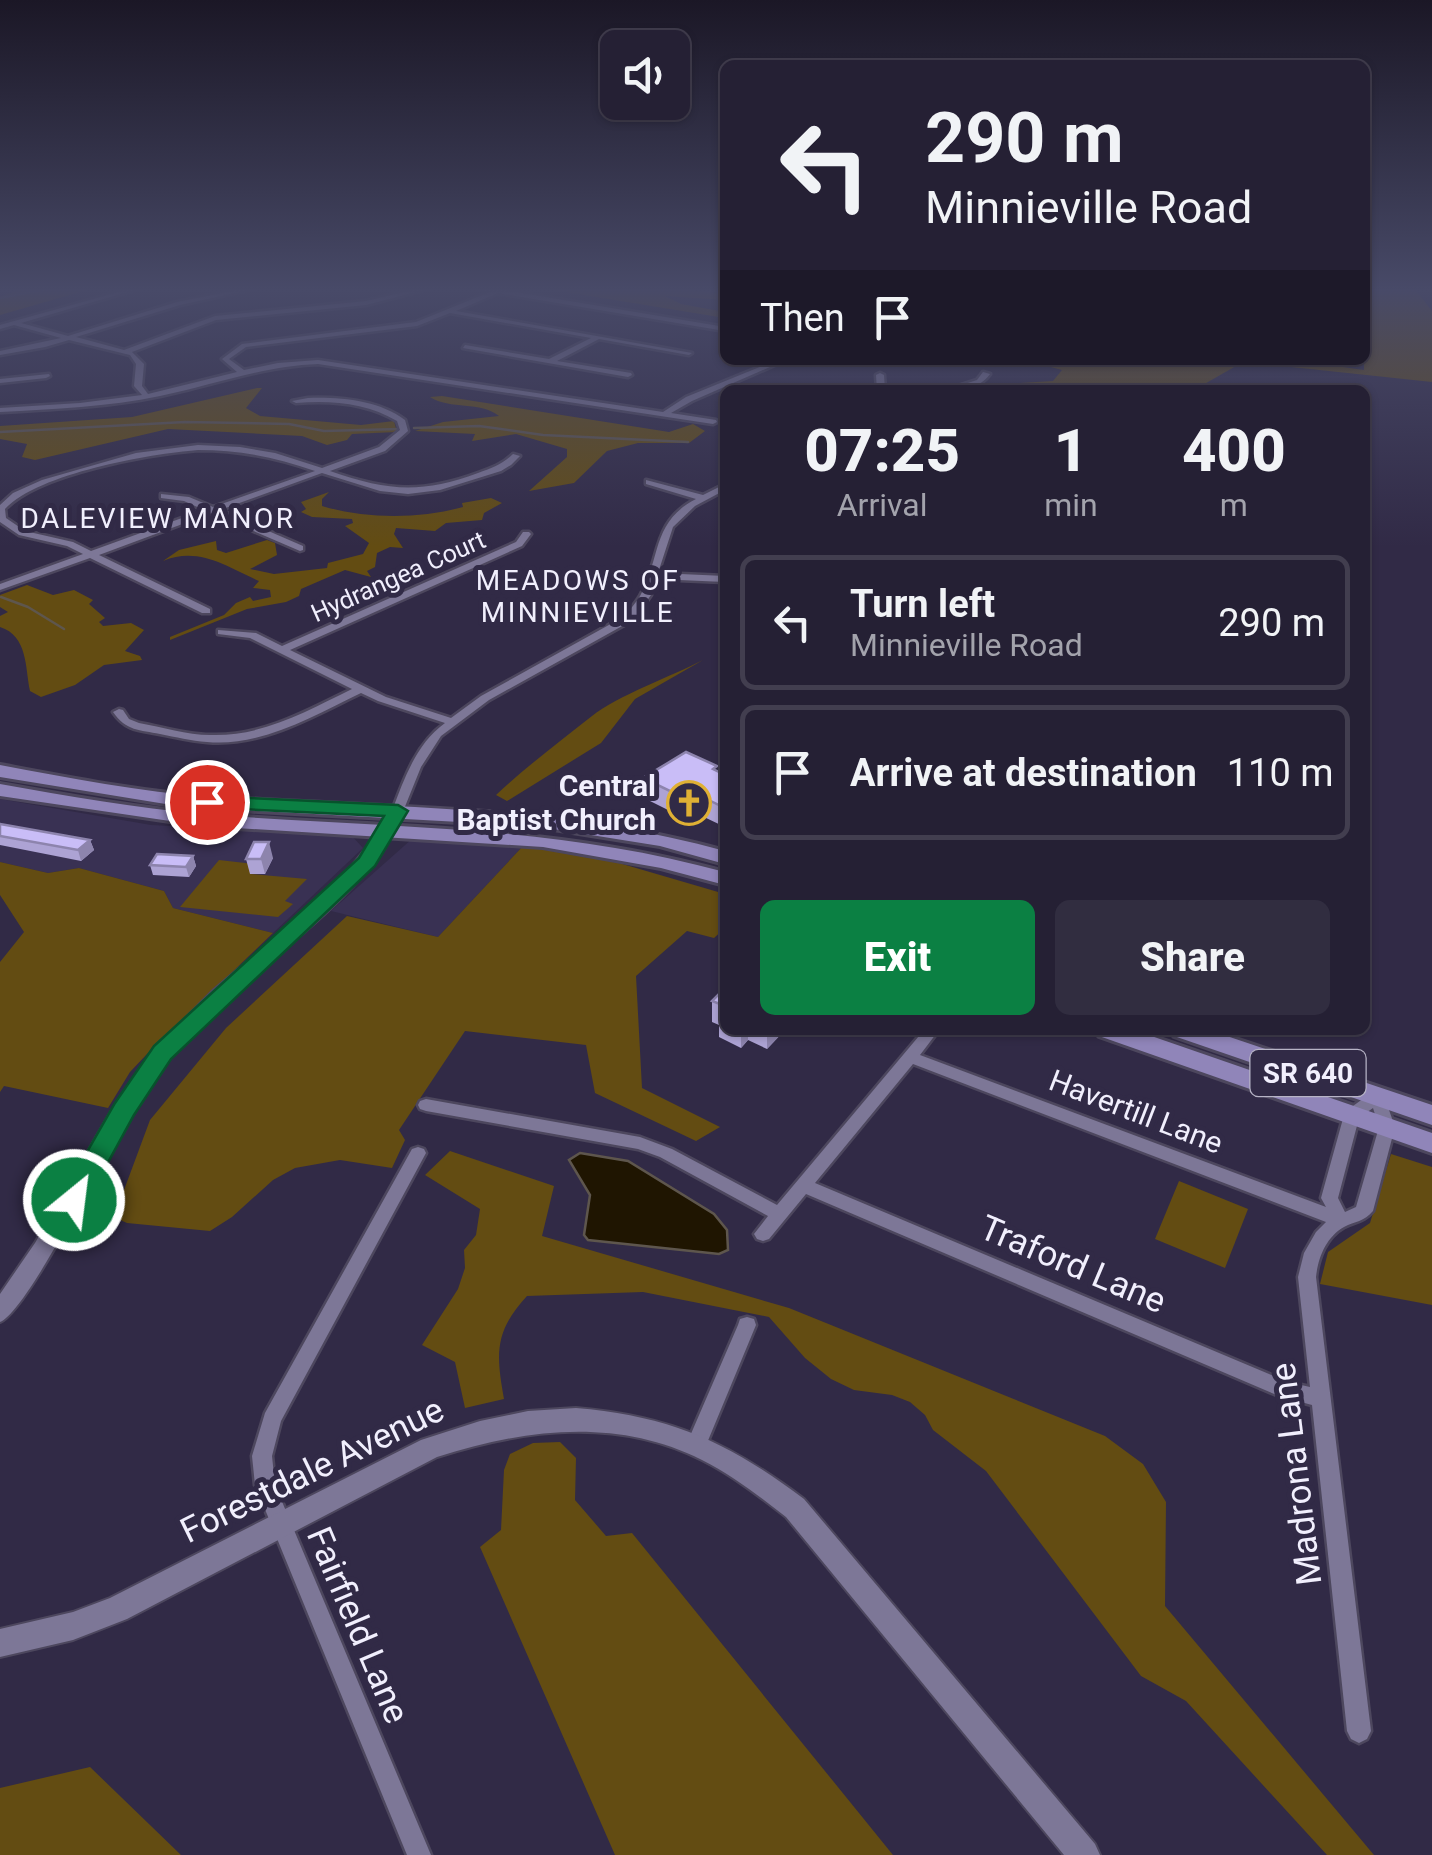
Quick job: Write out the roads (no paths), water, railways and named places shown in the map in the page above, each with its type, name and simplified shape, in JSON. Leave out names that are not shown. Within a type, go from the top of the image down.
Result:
[{"type":"main road","points":[[0,771],[179,800],[565,841],[668,862],[720,878]]},
{"type":"main road","points":[[0,790],[185,818],[515,817],[598,827],[720,857]]},
{"type":"main road","name":"SR 640","points":[[1122,1035],[1432,1143]]},
{"type":"main road","name":"SR 640","points":[[1198,1035],[1432,1115]]},
{"type":"street","points":[[138,375],[138,386],[147,396]]},
{"type":"street","points":[[0,410],[97,404],[232,375]]},
{"type":"street","points":[[410,375],[713,422]]},
{"type":"street","points":[[721,385],[747,375]]},
{"type":"street","points":[[880,375],[881,385]]},
{"type":"street","points":[[969,385],[980,382],[986,375]]},
{"type":"street","points":[[0,381],[46,376]]},
{"type":"street","points":[[666,413],[720,385]]},
{"type":"street","points":[[0,588],[320,472],[401,437],[404,426],[398,418],[381,410],[316,400],[296,401]]},
{"type":"street","points":[[206,611],[60,540],[16,531],[5,524],[1,509],[10,499],[38,484],[118,459],[163,451],[250,450],[362,486],[410,491],[461,482],[508,464],[516,456]]},
{"type":"street","points":[[649,482],[703,498]]},
{"type":"street","points":[[0,1312],[56,1230],[162,1052],[368,861],[393,820],[424,750],[450,721],[484,698],[619,626],[640,606],[669,526],[720,490]]},
{"type":"street","points":[[164,496],[186,500],[300,548]]},
{"type":"street","name":"Hydrangea Court","points":[[281,650],[519,544],[526,534]]},
{"type":"street","points":[[652,576],[720,578]]},
{"type":"street","points":[[222,632],[248,634],[395,705],[450,721]]},
{"type":"street","points":[[120,712],[125,721],[136,726],[230,739],[273,730],[360,689]]},
{"type":"street","points":[[764,1234],[928,1035]]},
{"type":"street","name":"Havertill Lane","points":[[910,1057],[1341,1220]]},
{"type":"street","points":[[1341,1220],[1329,1198],[1352,1115],[1377,1096],[1387,1128]]},
{"type":"street","points":[[426,1105],[640,1144],[666,1153],[779,1214]]},
{"type":"street","name":"Madrona Lane","points":[[1359,1731],[1307,1270],[1318,1245],[1341,1220],[1358,1217],[1364,1211],[1387,1128]]},
{"type":"street","name":"Fairfield Lane","points":[[418,1153],[266,1436],[262,1473],[418,1855]]},
{"type":"street","name":"Traford Lane","points":[[803,1185],[1286,1390],[1319,1398]]},
{"type":"street","points":[[697,1443],[747,1326]]},
{"type":"street","name":"Forestdale Avenue","points":[[0,1644],[73,1626],[117,1608],[430,1448],[494,1427],[531,1420],[604,1420],[640,1426],[697,1443],[736,1463],[804,1519],[1084,1855]]},
{"type":"waterway","points":[[0,432],[185,422],[289,424],[324,431],[399,429]]},
{"type":"waterway","points":[[414,428],[479,426],[543,435],[688,442]]},
{"type":"waterway","points":[[1,597],[28,607],[64,629]]},
{"type":"place","name":"Central Baptist Church","points":[[689,803]]},
{"type":"district","name":"DALEVIEW MANOR","points":[[158,518]]},
{"type":"district","name":"MEADOWS OF MINNIEVILLE","points":[[578,596]]}]
